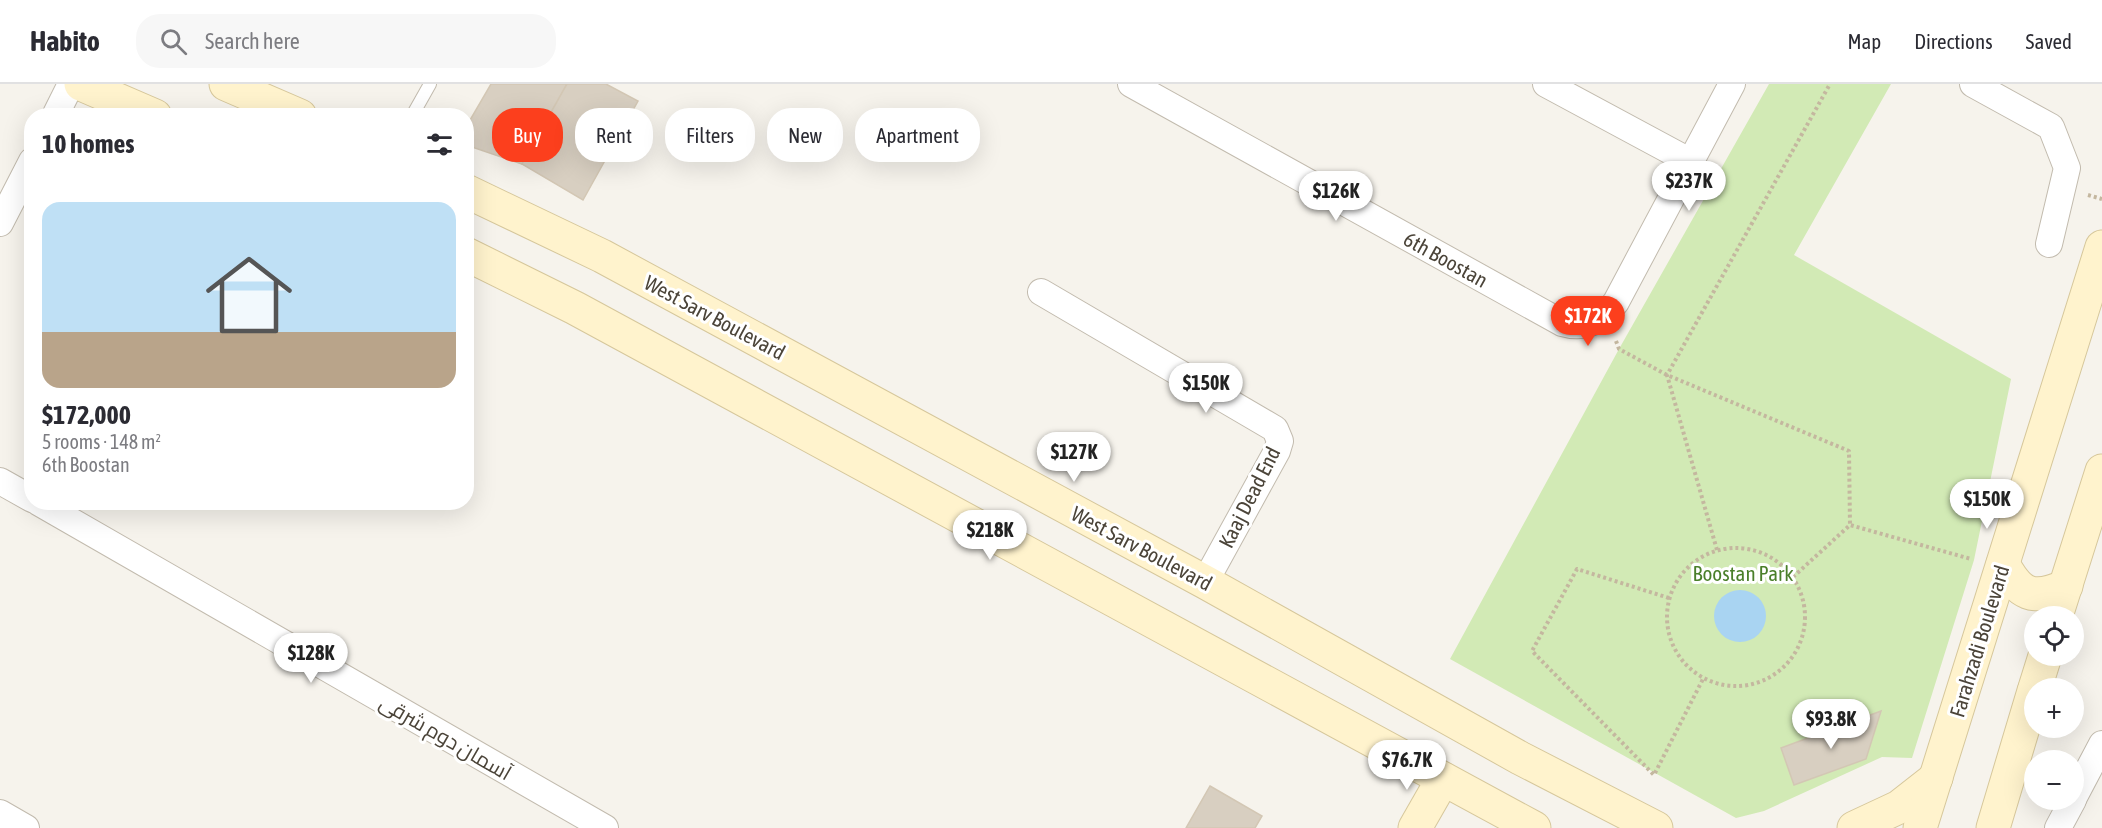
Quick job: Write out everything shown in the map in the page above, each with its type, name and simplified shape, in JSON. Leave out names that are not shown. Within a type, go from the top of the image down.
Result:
[{"type":"main road","points":[[81,84],[136,108]]},
{"type":"main road","points":[[226,84],[282,108]]},
{"type":"main road","name":"West Sarv Boulevard","points":[[474,194],[602,256],[1205,582],[1520,758],[1656,828]]},
{"type":"main road","name":"Farahzadi Boulevard","points":[[1920,828],[1936,778],[1988,562],[2102,247]]},
{"type":"main road","points":[[474,258],[575,308],[1534,828]]},
{"type":"main road","points":[[1988,562],[2030,594],[2046,595],[2061,601],[2102,471]]},
{"type":"main road","points":[[1993,828],[2024,724]]},
{"type":"main road","points":[[1415,828],[1443,778]]},
{"type":"main road","points":[[1854,828],[1899,807],[1936,778]]},
{"type":"street","points":[[59,108],[71,84]]},
{"type":"street","name":"6th Boostan","points":[[1131,84],[1562,323],[1581,327],[1606,315]]},
{"type":"street","points":[[1546,84],[1691,162]]},
{"type":"street","points":[[1606,315],[1616,302],[1732,84]]},
{"type":"street","points":[[1973,84],[2051,127],[2067,168],[2049,244]]},
{"type":"street","points":[[0,223],[24,176]]},
{"type":"street","name":"Kaaj Dead End","points":[[1041,292],[1275,429],[1280,441],[1277,452],[1205,582]]},
{"type":"street","points":[[0,481],[24,494]]},
{"type":"street","name":"آسمان دوم شرقی","points":[[52,510],[605,828]]},
{"type":"street","points":[[2084,779],[2101,749]]},
{"type":"street","points":[[2058,828],[2067,810]]},
{"type":"street","points":[[0,813],[26,828]]},
{"type":"lane","points":[[416,108],[430,84]]},
{"type":"path","points":[[1717,550],[1666,375],[1830,84]]},
{"type":"path","points":[[1606,315],[1619,349],[1666,375],[1849,451],[1850,525],[1793,577]]},
{"type":"path","points":[[1850,525],[1988,562]]},
{"type":"path","points":[[1738,547],[1759,551],[1778,562],[1793,577],[1803,598],[1806,621],[1801,644],[1789,663],[1771,678],[1748,686],[1725,686],[1703,679],[1684,664],[1671,644],[1666,621],[1669,598],[1679,576],[1696,560],[1717,550],[1738,547]]},
{"type":"path","points":[[1669,598],[1577,569],[1532,651],[1654,775],[1703,679]]},
{"type":"green space","name":"Boostan Park","points":[[1769,84],[1891,84],[1794,255],[2011,379],[1974,560],[1912,758],[1882,757],[1764,811],[1736,818],[1450,659],[1619,349]]},
{"type":"water","points":[[1735,590],[1745,590],[1759,597],[1766,616],[1759,635],[1745,642],[1735,642],[1725,638],[1718,631],[1714,621],[1714,611],[1718,601],[1725,594]]},
{"type":"building","points":[[491,84],[567,84],[554,108],[492,108],[492,154],[474,148],[474,113]]},
{"type":"building","points":[[567,84],[606,84],[638,101],[634,108],[575,108],[575,162],[604,162],[583,200],[522,164],[523,162],[563,162],[563,108],[554,108]]},
{"type":"building","points":[[1881,711],[1866,759],[1794,785],[1781,748]]},
{"type":"building","points":[[1210,786],[1262,816],[1255,828],[1186,828]]}]
